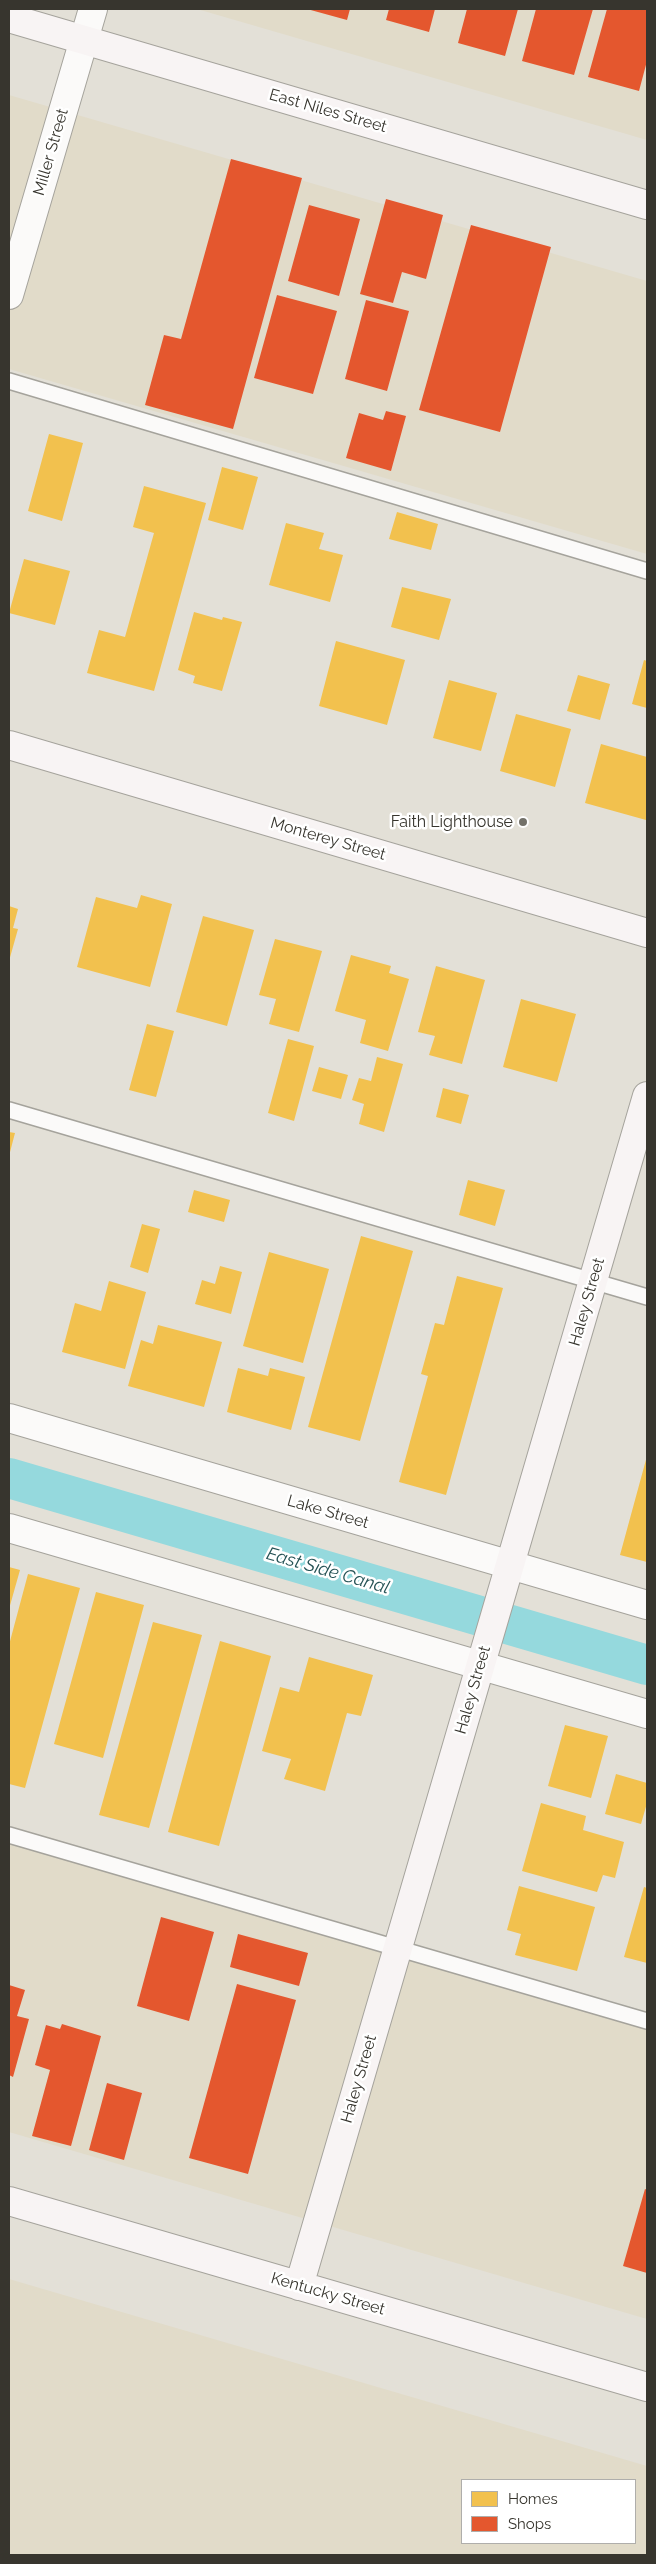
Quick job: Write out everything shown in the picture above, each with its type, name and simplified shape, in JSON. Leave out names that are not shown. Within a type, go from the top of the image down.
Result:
[{"type":"street","name":"Miller Street","points":[[9,295],[93,9]]},
{"type":"street","name":"East Niles Street","points":[[9,18],[647,205]]},
{"type":"street","name":"Monterey Street","points":[[9,746],[647,933]]},
{"type":"street","name":"Haley Street","points":[[299,2286],[647,1096]]},
{"type":"street","name":"Lake Street","points":[[9,1418],[647,1605]]},
{"type":"street","points":[[9,1528],[647,1714]]},
{"type":"street","name":"Kentucky Street","points":[[9,2201],[647,2388]]},
{"type":"lane","points":[[9,381],[647,571]]},
{"type":"lane","points":[[9,1110],[647,1297]]},
{"type":"lane","points":[[9,1834],[647,2021]]},
{"type":"shaded area","points":[[197,9],[647,9],[647,140]]},
{"type":"shaded area","points":[[9,95],[647,281],[647,554],[9,369]]},
{"type":"shaded area","points":[[9,1837],[647,2025],[647,2319],[9,2132]]},
{"type":"shaded area","points":[[9,2279],[647,2466],[647,2555],[9,2555]]},
{"type":"building: Homes","points":[[49,434],[83,443],[62,521],[28,511]]},
{"type":"building: Homes","points":[[222,467],[258,477],[243,530],[208,520]]},
{"type":"building: Homes","points":[[144,486],[206,503],[154,691],[87,673],[99,630],[125,637],[154,533],[133,527]]},
{"type":"building: Homes","points":[[397,512],[438,524],[431,550],[389,539]]},
{"type":"building: Homes","points":[[286,523],[324,533],[319,549],[343,555],[330,602],[269,585]]},
{"type":"building: Homes","points":[[24,559],[70,571],[55,625],[9,613]]},
{"type":"building: Homes","points":[[402,587],[451,599],[439,640],[391,627]]},
{"type":"building: Homes","points":[[194,612],[222,620],[223,617],[242,622],[222,691],[193,683],[195,676],[178,670]]},
{"type":"building: Homes","points":[[336,641],[405,660],[387,725],[319,706]]},
{"type":"building: Homes","points":[[644,660],[647,661],[647,708],[632,704]]},
{"type":"building: Homes","points":[[578,675],[610,684],[600,720],[567,711]]},
{"type":"building: Homes","points":[[449,680],[497,693],[481,751],[433,738]]},
{"type":"building: Homes","points":[[516,714],[571,729],[555,787],[500,771]]},
{"type":"building: Homes","points":[[601,744],[647,757],[646,820],[585,803]]},
{"type":"building: Homes","points":[[141,895],[172,904],[150,987],[77,967],[96,897],[137,908]]},
{"type":"building: Homes","points":[[9,906],[18,909],[13,928],[18,929],[9,961]]},
{"type":"building: Homes","points":[[203,916],[254,930],[227,1026],[176,1012]]},
{"type":"building: Homes","points":[[275,939],[322,951],[299,1032],[269,1024],[276,999],[259,995]]},
{"type":"building: Homes","points":[[351,955],[391,966],[389,973],[409,979],[388,1051],[360,1043],[366,1020],[335,1011]]},
{"type":"building: Homes","points":[[436,966],[485,980],[462,1064],[429,1055],[435,1036],[418,1032]]},
{"type":"building: Homes","points":[[521,999],[576,1014],[557,1082],[503,1067]]},
{"type":"building: Homes","points":[[147,1024],[174,1031],[156,1097],[129,1090]]},
{"type":"building: Homes","points":[[288,1039],[314,1046],[294,1121],[268,1113]]},
{"type":"building: Homes","points":[[377,1057],[403,1064],[384,1132],[359,1124],[364,1104],[352,1100],[359,1078],[371,1081]]},
{"type":"building: Homes","points":[[319,1067],[348,1075],[341,1099],[312,1091]]},
{"type":"building: Homes","points":[[443,1088],[469,1095],[461,1124],[436,1117]]},
{"type":"building: Homes","points":[[9,1132],[15,1133],[9,1156]]},
{"type":"building: Homes","points":[[468,1180],[505,1190],[495,1226],[459,1215]]},
{"type":"building: Homes","points":[[194,1190],[230,1200],[224,1222],[188,1212]]},
{"type":"building: Homes","points":[[142,1224],[160,1229],[148,1273],[130,1267]]},
{"type":"building: Homes","points":[[361,1236],[413,1251],[360,1441],[308,1427]]},
{"type":"building: Homes","points":[[269,1252],[329,1269],[303,1363],[243,1346]]},
{"type":"building: Homes","points":[[220,1266],[242,1272],[231,1314],[195,1304],[202,1280],[215,1284]]},
{"type":"building: Homes","points":[[457,1276],[503,1288],[446,1495],[399,1482],[428,1376],[421,1374],[435,1323],[444,1325]]},
{"type":"building: Homes","points":[[109,1281],[146,1292],[125,1369],[62,1352],[75,1303],[101,1311]]},
{"type":"building: Homes","points":[[158,1325],[222,1342],[204,1407],[128,1386],[141,1340],[153,1344]]},
{"type":"building: Homes","points":[[238,1368],[268,1376],[270,1368],[305,1377],[291,1430],[227,1412]]},
{"type":"building: Homes","points":[[647,1456],[647,1562],[620,1555]]},
{"type":"building: Homes","points":[[9,1567],[20,1570],[9,1609]]},
{"type":"building: Homes","points":[[28,1574],[80,1588],[25,1788],[9,1784],[9,1645]]},
{"type":"building: Homes","points":[[96,1592],[144,1605],[103,1758],[54,1744]]},
{"type":"building: Homes","points":[[153,1622],[202,1635],[149,1828],[99,1815]]},
{"type":"building: Homes","points":[[220,1641],[271,1656],[219,1846],[168,1832]]},
{"type":"building: Homes","points":[[309,1657],[373,1675],[361,1716],[347,1713],[325,1791],[284,1779],[291,1759],[262,1751],[280,1687],[299,1692]]},
{"type":"building: Homes","points":[[565,1725],[608,1736],[591,1798],[548,1786]]},
{"type":"building: Homes","points":[[616,1774],[647,1783],[647,1803],[641,1824],[605,1814]]},
{"type":"building: Homes","points":[[541,1803],[586,1816],[583,1830],[624,1842],[615,1878],[603,1875],[597,1892],[522,1871]]},
{"type":"building: Homes","points":[[519,1886],[595,1907],[577,1971],[515,1955],[521,1934],[507,1930]]},
{"type":"building: Homes","points":[[644,1887],[647,1888],[647,1963],[624,1957]]},
{"type":"building: Shops","points":[[307,9],[350,9],[347,20]]},
{"type":"building: Shops","points":[[389,9],[435,9],[429,32],[386,20]]},
{"type":"building: Shops","points":[[467,9],[518,9],[505,56],[458,43]]},
{"type":"building: Shops","points":[[536,9],[593,9],[574,75],[522,61]]},
{"type":"building: Shops","points":[[607,9],[647,9],[647,61],[639,91],[588,77]]},
{"type":"building: Shops","points":[[231,159],[302,178],[233,429],[145,405],[164,335],[181,339]]},
{"type":"building: Shops","points":[[386,199],[443,215],[426,279],[402,272],[393,303],[360,294]]},
{"type":"building: Shops","points":[[309,205],[360,219],[339,296],[288,281]]},
{"type":"building: Shops","points":[[471,225],[551,247],[500,432],[419,410]]},
{"type":"building: Shops","points":[[277,295],[337,311],[313,394],[254,378]]},
{"type":"building: Shops","points":[[366,300],[409,311],[387,391],[345,379]]},
{"type":"building: Shops","points":[[386,411],[406,416],[391,471],[346,458],[359,413],[383,420]]},
{"type":"building: Shops","points":[[161,1917],[214,1932],[189,2021],[137,2006]]},
{"type":"building: Shops","points":[[238,1934],[308,1953],[299,1986],[230,1967]]},
{"type":"building: Shops","points":[[237,1984],[296,2000],[248,2174],[189,2158]]},
{"type":"building: Shops","points":[[9,1985],[25,1990],[17,2016],[29,2019],[13,2077],[9,2075]]},
{"type":"building: Shops","points":[[62,2024],[101,2036],[71,2146],[32,2136],[50,2070],[35,2065],[46,2025],[60,2029]]},
{"type":"building: Shops","points":[[107,2083],[142,2093],[124,2160],[89,2150]]},
{"type":"building: Shops","points":[[645,2189],[647,2190],[647,2273],[623,2266]]},
{"type":"waterway","name":"East Side Canal","points":[[9,1478],[647,1665]]},
{"type":"place","name":"Faith Lighthouse","points":[[523,822]]}]
